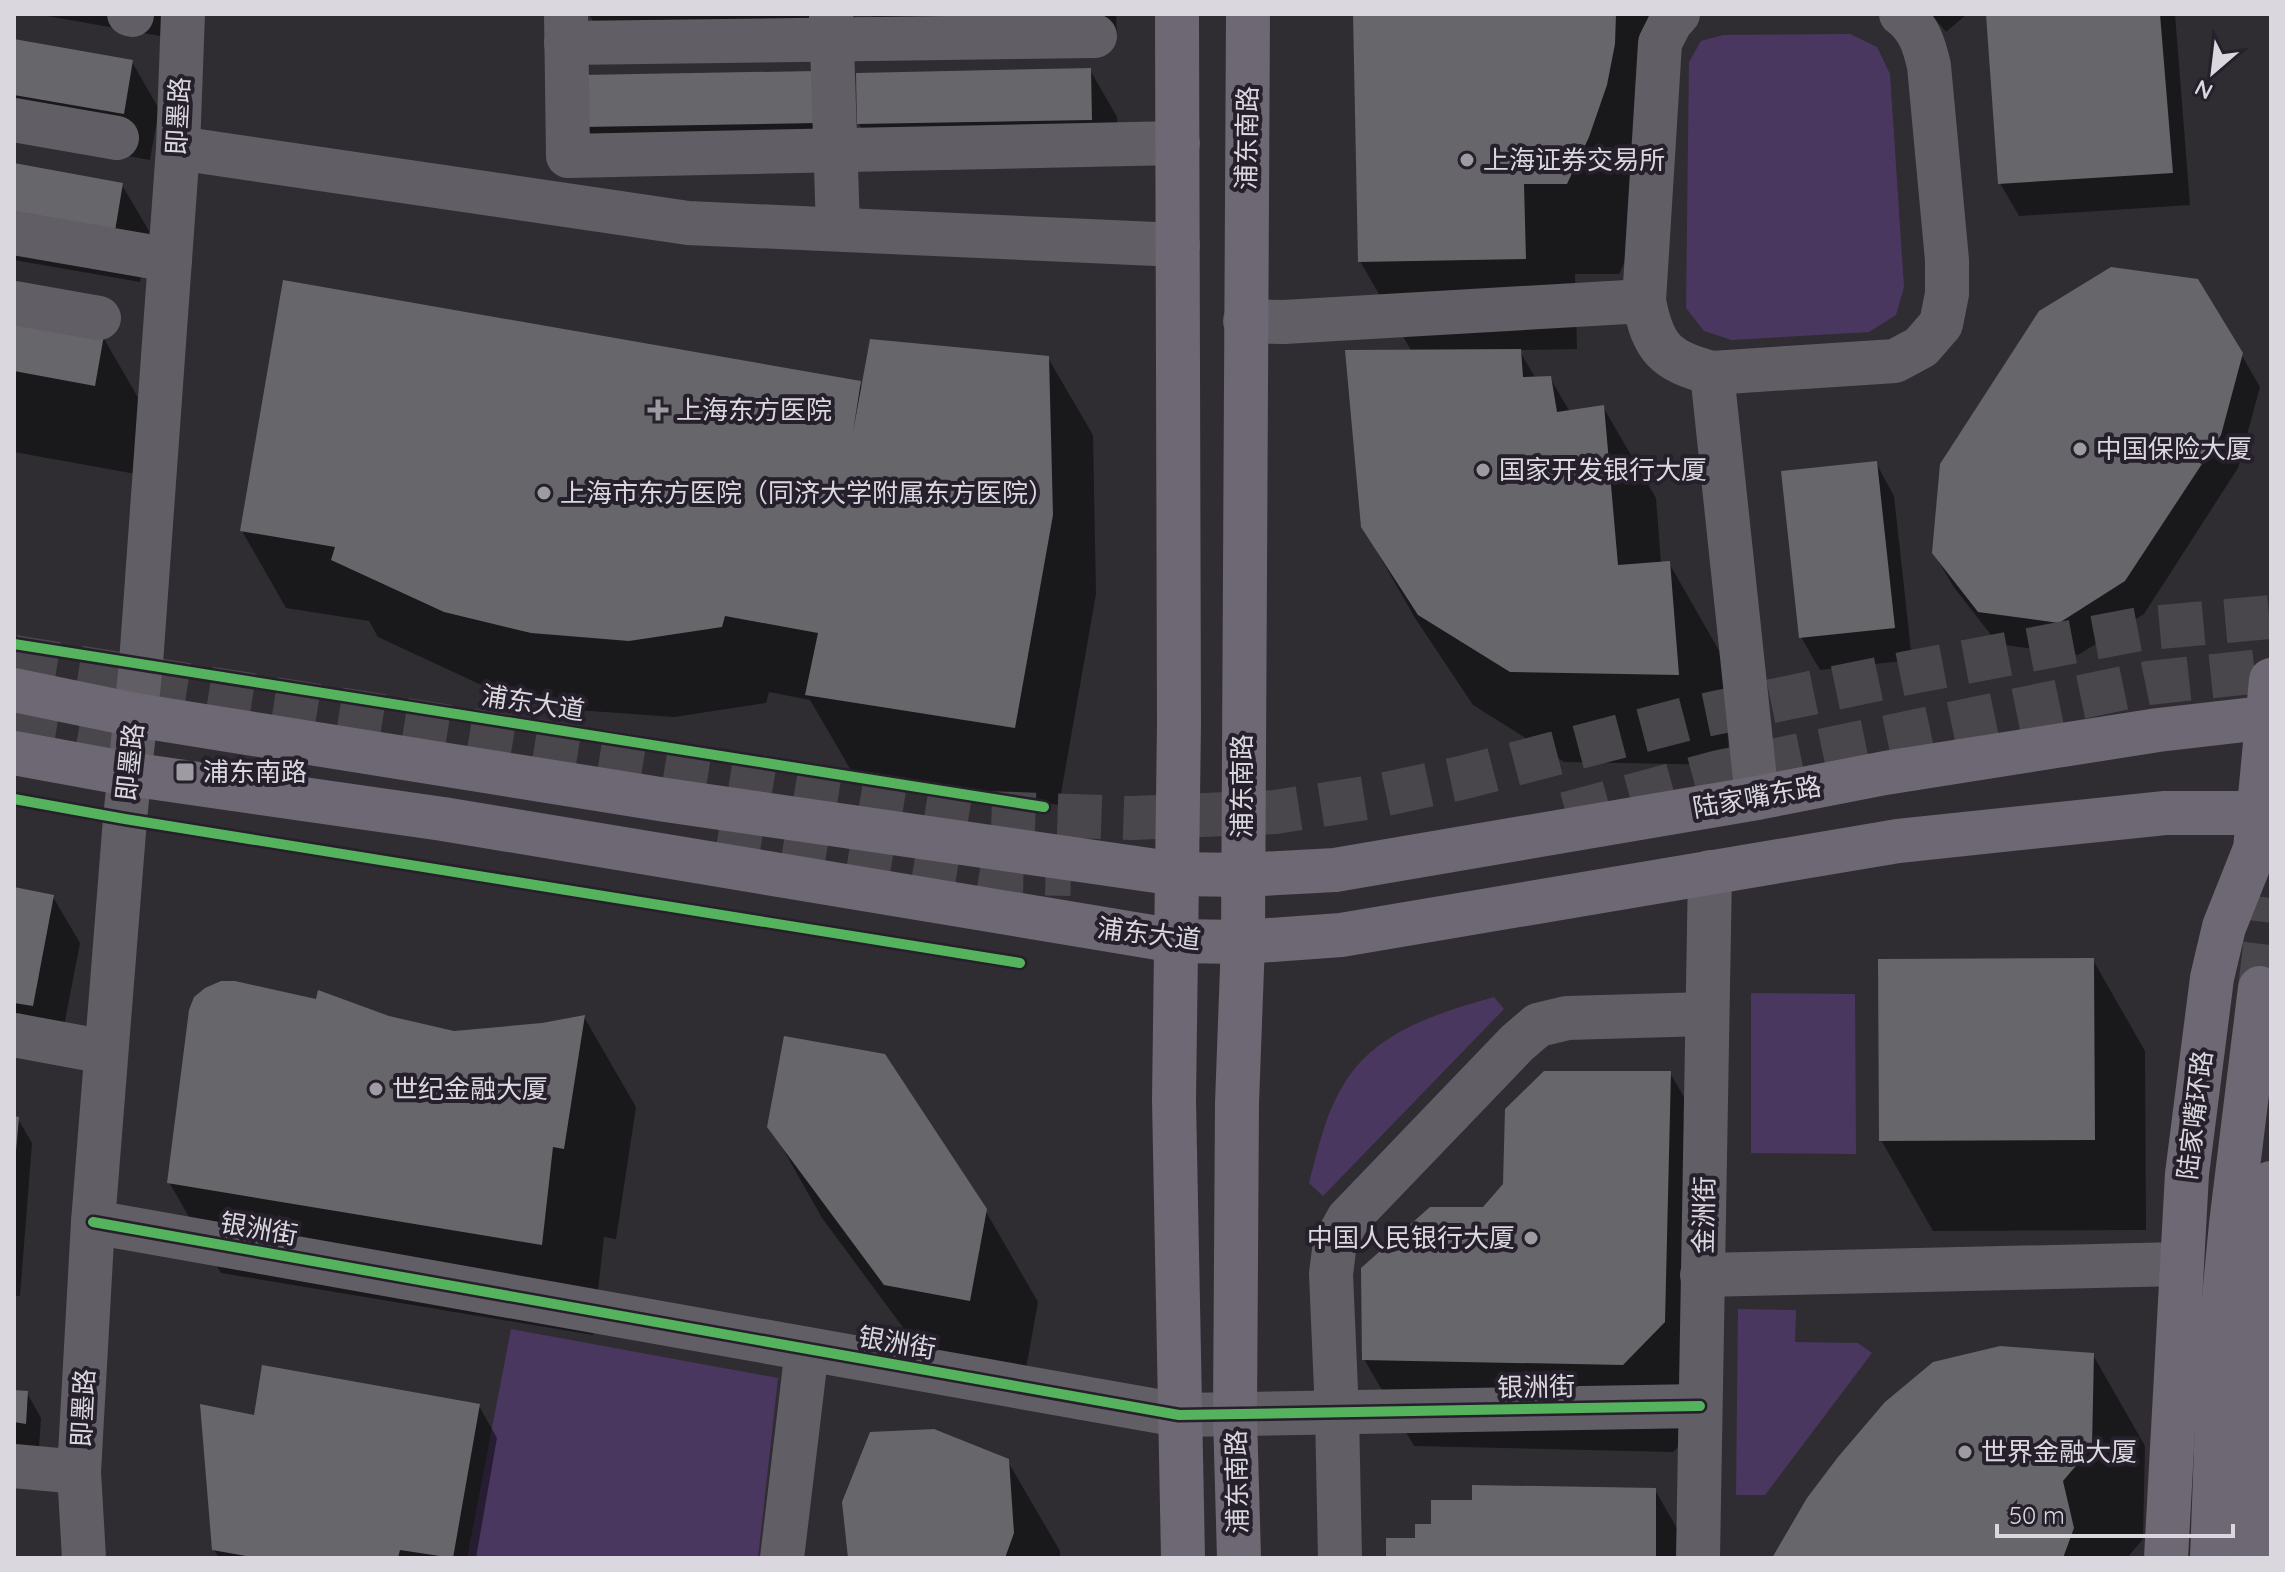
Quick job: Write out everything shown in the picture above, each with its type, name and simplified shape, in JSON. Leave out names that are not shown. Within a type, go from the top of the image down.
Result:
[{"type":"main road","points":[[1177,14],[1179,677],[1174,1100],[1183,1558]]},
{"type":"main road","name":"浦东南路","points":[[1239,1558],[1235,1416],[1237,1103],[1243,942],[1248,14]]},
{"type":"main road","points":[[14,690],[135,715],[666,800],[1177,874],[1242,875]]},
{"type":"main road","name":"陆家嘴东路","points":[[1242,875],[1335,870],[1885,773],[2158,730],[2270,705]]},
{"type":"main road","name":"陆家嘴环路","points":[[2166,1558],[2187,1174],[2212,978],[2224,927],[2264,838],[2270,705]]},
{"type":"main road","name":"浦东大道","points":[[14,753],[129,774],[443,819],[1176,941],[1243,942]]},
{"type":"main road","points":[[1243,942],[1341,935],[1898,841],[2165,813],[2264,838]]},
{"type":"main road","points":[[2212,1558],[2220,1339],[2260,988]]},
{"type":"main road","points":[[2255,1558],[2251,1401],[2259,1278],[2271,1183]]},
{"type":"street","name":"即墨路","points":[[84,1558],[79,1472],[93,1222],[129,774],[141,663],[178,148],[183,14]]},
{"type":"street","points":[[1678,14],[1660,43],[1644,301],[1650,329],[1665,353],[1687,367],[1712,373],[1895,361],[1921,347],[1941,324],[1947,294],[1947,260],[1929,66],[1924,41],[1911,22],[1901,14]]},
{"type":"street","points":[[832,27],[838,229]]},
{"type":"street","points":[[1095,36],[832,27],[566,28],[568,156],[1178,143]]},
{"type":"street","points":[[14,120],[117,138]]},
{"type":"street","points":[[178,148],[688,223],[1178,245]]},
{"type":"street","points":[[14,233],[170,260]]},
{"type":"street","points":[[1245,321],[1284,322],[1644,301]]},
{"type":"street","points":[[14,303],[99,318]]},
{"type":"street","points":[[1712,373],[1757,798]]},
{"type":"street","name":"金洲街","points":[[1698,1558],[1710,872]]},
{"type":"street","points":[[1340,1558],[1331,1274],[1335,1242],[1348,1219],[1517,1043],[1538,1025],[1567,1018],[1707,1014]]},
{"type":"street","points":[[14,1035],[106,1052]]},
{"type":"street","name":"银洲街","points":[[93,1222],[1179,1415],[1700,1406]]},
{"type":"street","points":[[1702,1275],[2181,1264]]},
{"type":"street","points":[[782,1558],[807,1349]]},
{"type":"street","points":[[14,1466],[79,1472]]},
{"type":"shaded area","points":[[1850,34],[1877,47],[1890,74],[1904,287],[1896,315],[1869,332],[1732,340],[1704,331],[1686,308],[1689,62],[1701,41],[1723,35]]},
{"type":"shaded area","points":[[1751,993],[1855,994],[1856,1154],[1751,1153]]},
{"type":"shaded area","points":[[1494,997],[1504,1009],[1323,1196],[1309,1183],[1332,1107],[1357,1066],[1373,1050],[1410,1027]]},
{"type":"shaded area","points":[[1738,1309],[1796,1310],[1795,1342],[1858,1343],[1872,1353],[1765,1495],[1736,1495]]},
{"type":"shaded area","points":[[511,1329],[778,1378],[758,1558],[467,1558]]},
{"type":"building","name":"上海证券交易所","points":[[1353,14],[1616,14],[1615,44],[1607,85],[1589,137],[1567,184],[1524,184],[1526,259],[1358,262]]},
{"type":"building","points":[[1986,14],[2160,14],[2173,173],[1998,184]]},
{"type":"building","points":[[14,39],[133,60],[124,114],[14,95]]},
{"type":"building","points":[[1091,68],[1092,120],[857,124],[856,73]]},
{"type":"building","points":[[815,71],[817,123],[582,127],[580,75]]},
{"type":"building","points":[[14,163],[123,183],[114,237],[14,219]]},
{"type":"building","name":"中国保险大厦","points":[[2111,267],[2198,279],[2243,353],[2221,435],[2125,581],[2059,623],[1978,612],[1932,553],[1940,464],[2039,311]]},
{"type":"building","name":"上海市东方医院（同济大学附属东方医院）","points":[[283,280],[861,381],[853,432],[870,339],[1049,356],[1053,515],[1015,728],[805,695],[818,633],[725,616],[722,627],[629,641],[531,633],[444,612],[331,560],[335,547],[240,531]]},
{"type":"building","points":[[14,319],[104,335],[95,386],[14,371]]},
{"type":"building","name":"国家开发银行大厦","points":[[1521,349],[1523,377],[1551,376],[1557,412],[1604,405],[1618,565],[1670,561],[1679,675],[1510,672],[1418,615],[1361,527],[1345,350]]},
{"type":"building","points":[[1877,461],[1895,628],[1799,638],[1781,471]]},
{"type":"building","points":[[14,887],[54,895],[33,1006],[14,1003]]},
{"type":"building","points":[[2094,958],[2095,1140],[1879,1141],[1878,959]]},
{"type":"building","name":"世纪金融大厦","points":[[221,981],[235,981],[316,999],[318,990],[389,1016],[454,1031],[542,1023],[585,1015],[564,1149],[553,1147],[542,1245],[167,1183],[189,1010],[194,997]]},
{"type":"building","points":[[784,1036],[885,1054],[987,1209],[970,1301],[884,1285],[767,1127]]},
{"type":"building","name":"中国人民银行大厦","points":[[1544,1071],[1671,1071],[1665,1322],[1623,1365],[1362,1360],[1361,1268],[1430,1207],[1483,1207],[1503,1184],[1505,1109]]},
{"type":"building","points":[[14,1116],[19,1117],[16,1151],[14,1151]]},
{"type":"building","name":"世界金融大厦","points":[[2000,1346],[2094,1353],[2092,1447],[2063,1481],[2074,1528],[2063,1558],[1772,1558],[1807,1498],[1885,1402],[1933,1362]]},
{"type":"building","points":[[262,1365],[480,1404],[453,1558],[400,1550],[398,1558],[257,1558],[212,1550],[200,1404],[254,1415]]},
{"type":"building","points":[[14,1390],[28,1391],[26,1424],[14,1422]]},
{"type":"building","points":[[934,1429],[1009,1459],[1014,1533],[1005,1558],[848,1558],[842,1502],[870,1432]]},
{"type":"building","points":[[1472,1485],[1656,1488],[1656,1558],[1386,1558],[1386,1538],[1415,1538],[1415,1524],[1431,1524],[1431,1500],[1472,1500]]},
{"type":"tunnel","points":[[14,657],[985,813],[1133,818],[1275,812],[1372,797],[1465,777],[1686,719],[1907,673],[2140,629],[2271,617]]},
{"type":"tunnel","points":[[1566,814],[1719,772],[2148,683],[2271,670]]},
{"type":"tunnel","points":[[14,716],[146,737]]},
{"type":"tunnel","points":[[719,829],[985,872],[1071,874]]},
{"type":"tunnel","points":[[2260,988],[2271,898]]},
{"type":"cycle path","points":[[14,644],[1044,807]]},
{"type":"cycle path","points":[[14,799],[1020,963]]},
{"type":"cycle path","points":[[93,1222],[1179,1415],[1700,1406]]},
{"type":"place","name":"上海证券交易所","points":[[1467,160]]},
{"type":"place","name":"上海东方医院","points":[[658,410]]},
{"type":"place","name":"中国保险大厦","points":[[2080,449]]},
{"type":"place","name":"国家开发银行大厦","points":[[1483,470]]},
{"type":"place","name":"上海市东方医院（同济大学附属东方医院）","points":[[544,493]]},
{"type":"place","name":"浦东南路","points":[[185,772]]},
{"type":"place","name":"世纪金融大厦","points":[[376,1089]]},
{"type":"place","name":"中国人民银行大厦","points":[[1531,1238]]},
{"type":"place","name":"世界金融大厦","points":[[1965,1452]]}]
